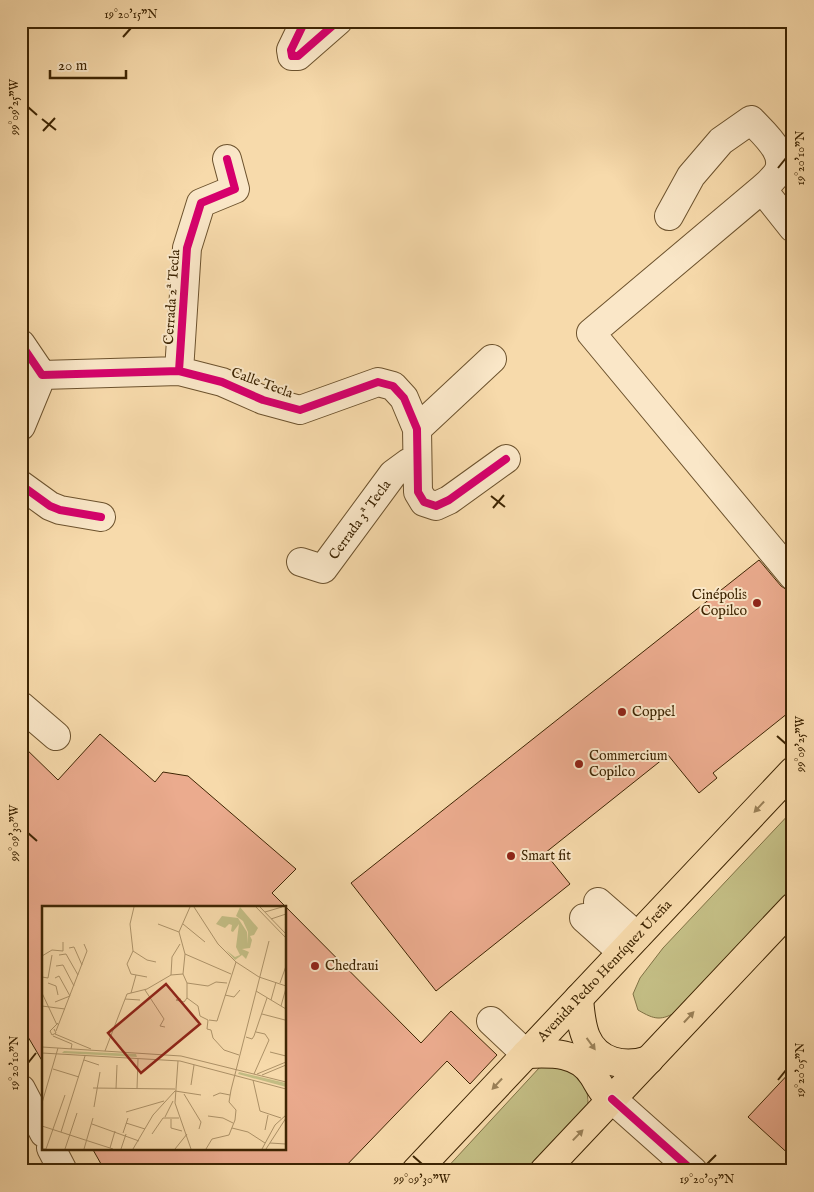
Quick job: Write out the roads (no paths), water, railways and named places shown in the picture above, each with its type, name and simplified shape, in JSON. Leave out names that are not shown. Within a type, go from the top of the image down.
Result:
[{"type":"main road","name":"Avenida Pedro Henríquez Ureña","points":[[416,1171],[793,772]]},
{"type":"main road","points":[[544,1171],[793,907]]},
{"type":"main road","points":[[579,998],[586,1036],[599,1054],[618,1063],[628,1064],[649,1060]]},
{"type":"main road","points":[[526,1054],[554,1053],[577,1059],[587,1066],[603,1093],[612,1100]]},
{"type":"street","points":[[305,21],[291,50],[292,56],[298,56],[338,21]]},
{"type":"street","points":[[669,216],[691,176],[721,141],[751,120],[775,147],[781,162],[777,174],[762,189],[592,333],[793,576]]},
{"type":"street","name":"Cerrada 2ª Tecla","points":[[179,372],[187,248],[201,203],[234,189],[227,159]]},
{"type":"street","points":[[762,189],[793,228]]},
{"type":"street","points":[[21,344],[42,375],[21,426]]},
{"type":"street","points":[[417,428],[492,359]]},
{"type":"street","name":"Calle Tecla","points":[[42,375],[179,372],[222,382],[263,400],[300,410],[378,382],[393,386],[404,398],[417,428],[418,492],[424,502],[436,506],[449,500],[506,460]]},
{"type":"street","name":"Cerrada 3ª Tecla","points":[[301,562],[323,569],[393,474],[417,459]]},
{"type":"street","points":[[21,485],[50,506],[60,510],[101,518]]},
{"type":"street","points":[[21,706],[56,736]]},
{"type":"street","points":[[586,916],[624,950]]},
{"type":"street","points":[[491,1021],[526,1054]]},
{"type":"street","points":[[21,1089],[42,1129]]},
{"type":"street","points":[[612,1100],[693,1171]]},
{"type":"street","points":[[52,1150],[63,1171]]},
{"type":"place","name":"Cinépolis Copilco","points":[[757,603]]},
{"type":"place","name":"Coppel","points":[[622,712]]},
{"type":"place","name":"Commercium Copilco","points":[[579,764]]},
{"type":"place","name":"Smart fit","points":[[511,856]]},
{"type":"place","name":"Chedraui","points":[[315,966]]}]
